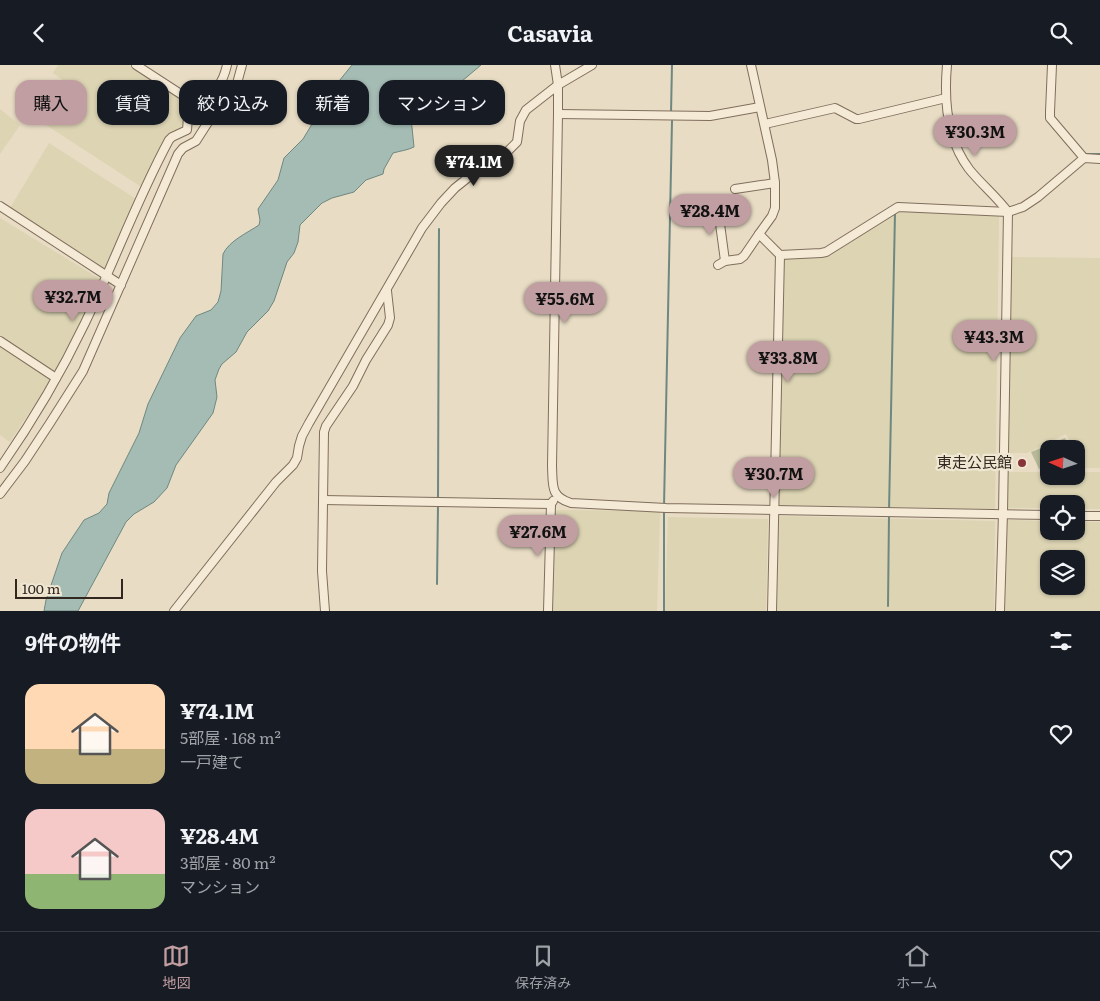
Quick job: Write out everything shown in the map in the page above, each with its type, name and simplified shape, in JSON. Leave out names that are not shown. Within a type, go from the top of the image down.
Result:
[{"type":"street","points":[[136,65],[179,93]]},
{"type":"street","points":[[223,80],[227,65]]},
{"type":"street","points":[[0,494],[45,431],[82,371],[178,154],[183,148],[196,141],[213,114],[236,87],[242,65]]},
{"type":"street","points":[[555,65],[558,85],[558,114],[552,466],[553,486],[556,496],[562,501],[571,503],[662,508],[1040,515]]},
{"type":"street","points":[[174,611],[276,482],[293,465],[297,458],[302,436],[422,228],[441,203],[455,187],[493,163],[512,148],[517,142],[520,121],[526,110],[558,85],[592,65]]},
{"type":"street","points":[[718,265],[725,261],[740,259],[744,256],[772,216],[775,208],[775,183],[772,160],[751,65]]},
{"type":"street","points":[[947,65],[946,98],[952,134],[959,153],[968,167],[1008,211],[1000,611]]},
{"type":"street","points":[[1052,65],[1050,118],[1084,158]]},
{"type":"street","points":[[765,124],[835,108],[856,119],[860,119],[946,98]]},
{"type":"street","points":[[558,114],[710,116],[760,107]]},
{"type":"street","points":[[0,468],[31,421],[85,324],[169,140],[187,130],[187,125]]},
{"type":"street","points":[[780,255],[826,252],[898,207],[1008,211],[1023,207],[1038,197],[1084,158],[1100,159]]},
{"type":"street","points":[[735,189],[775,183]]},
{"type":"street","points":[[0,206],[121,285]]},
{"type":"street","points":[[718,209],[725,261]]},
{"type":"street","points":[[759,234],[780,255],[772,611]]},
{"type":"street","points":[[325,611],[322,571],[324,432],[388,325],[390,318],[387,291]]},
{"type":"street","points":[[0,341],[56,378]]},
{"type":"street","points":[[548,611],[551,504],[556,496]]},
{"type":"street","points":[[323,500],[551,504]]},
{"type":"street","points":[[1085,516],[1100,516]]},
{"type":"shaded area","points":[[58,65],[129,65],[152,80],[97,80],[97,125],[169,125],[169,92],[179,98],[179,125],[183,125],[182,129],[167,136],[143,188],[46,125],[87,125],[87,80],[63,80],[53,73]]},
{"type":"shaded area","points":[[0,109],[15,121],[15,125],[20,125],[0,154]]},
{"type":"shaded area","points":[[49,143],[136,199],[105,271],[10,208]]},
{"type":"shaded area","points":[[900,210],[999,216],[995,509],[777,505],[783,257],[821,256]]},
{"type":"shaded area","points":[[0,218],[100,279],[83,319],[55,373],[0,336]]},
{"type":"shaded area","points":[[1009,257],[1100,258],[1100,468],[1085,468],[1085,440],[1069,440],[1066,434],[1054,440],[1040,440],[1040,447],[1027,453],[1004,453]]},
{"type":"shaded area","points":[[0,345],[51,379],[10,442],[0,435]]},
{"type":"shaded area","points":[[1004,472],[1040,472],[1040,485],[1085,485],[1085,472],[1100,472],[1100,509],[1085,509],[1085,495],[1040,495],[1040,508],[1005,508]]},
{"type":"shaded area","points":[[557,510],[660,511],[657,611],[550,611],[553,516]]},
{"type":"shaded area","points":[[776,516],[995,521],[994,611],[775,611]]},
{"type":"shaded area","points":[[668,517],[768,519],[766,611],[665,611]]},
{"type":"shaded area","points":[[1005,520],[1040,521],[1040,540],[1085,540],[1085,522],[1100,522],[1100,611],[1003,611]]},
{"type":"green space","points":[[1040,448],[1040,468],[1039,469],[1031,452]]},
{"type":"water","points":[[352,65],[481,65],[463,80],[379,80],[379,125],[412,125],[414,147],[393,153],[383,174],[366,180],[354,192],[322,203],[300,225],[298,242],[294,253],[287,262],[274,301],[268,311],[247,332],[236,352],[219,369],[215,380],[217,397],[213,413],[176,465],[167,488],[154,502],[134,514],[126,522],[78,611],[44,611],[62,553],[84,520],[99,513],[107,504],[109,493],[139,433],[148,404],[180,338],[196,316],[211,310],[218,302],[221,291],[223,254],[234,241],[259,225],[258,209],[278,180],[284,158],[303,139],[312,125],[369,125],[369,80],[340,80]]},
{"type":"waterway","points":[[671,113],[672,65]]},
{"type":"waterway","points":[[664,506],[672,121]]},
{"type":"waterway","points":[[1084,154],[1100,154]]},
{"type":"waterway","points":[[889,511],[895,213]]},
{"type":"waterway","points":[[438,498],[439,229]]},
{"type":"waterway","points":[[437,584],[438,506]]},
{"type":"waterway","points":[[664,511],[664,611]]},
{"type":"waterway","points":[[888,606],[889,515]]},
{"type":"place","name":"東走公民館","points":[[1022,463]]}]
